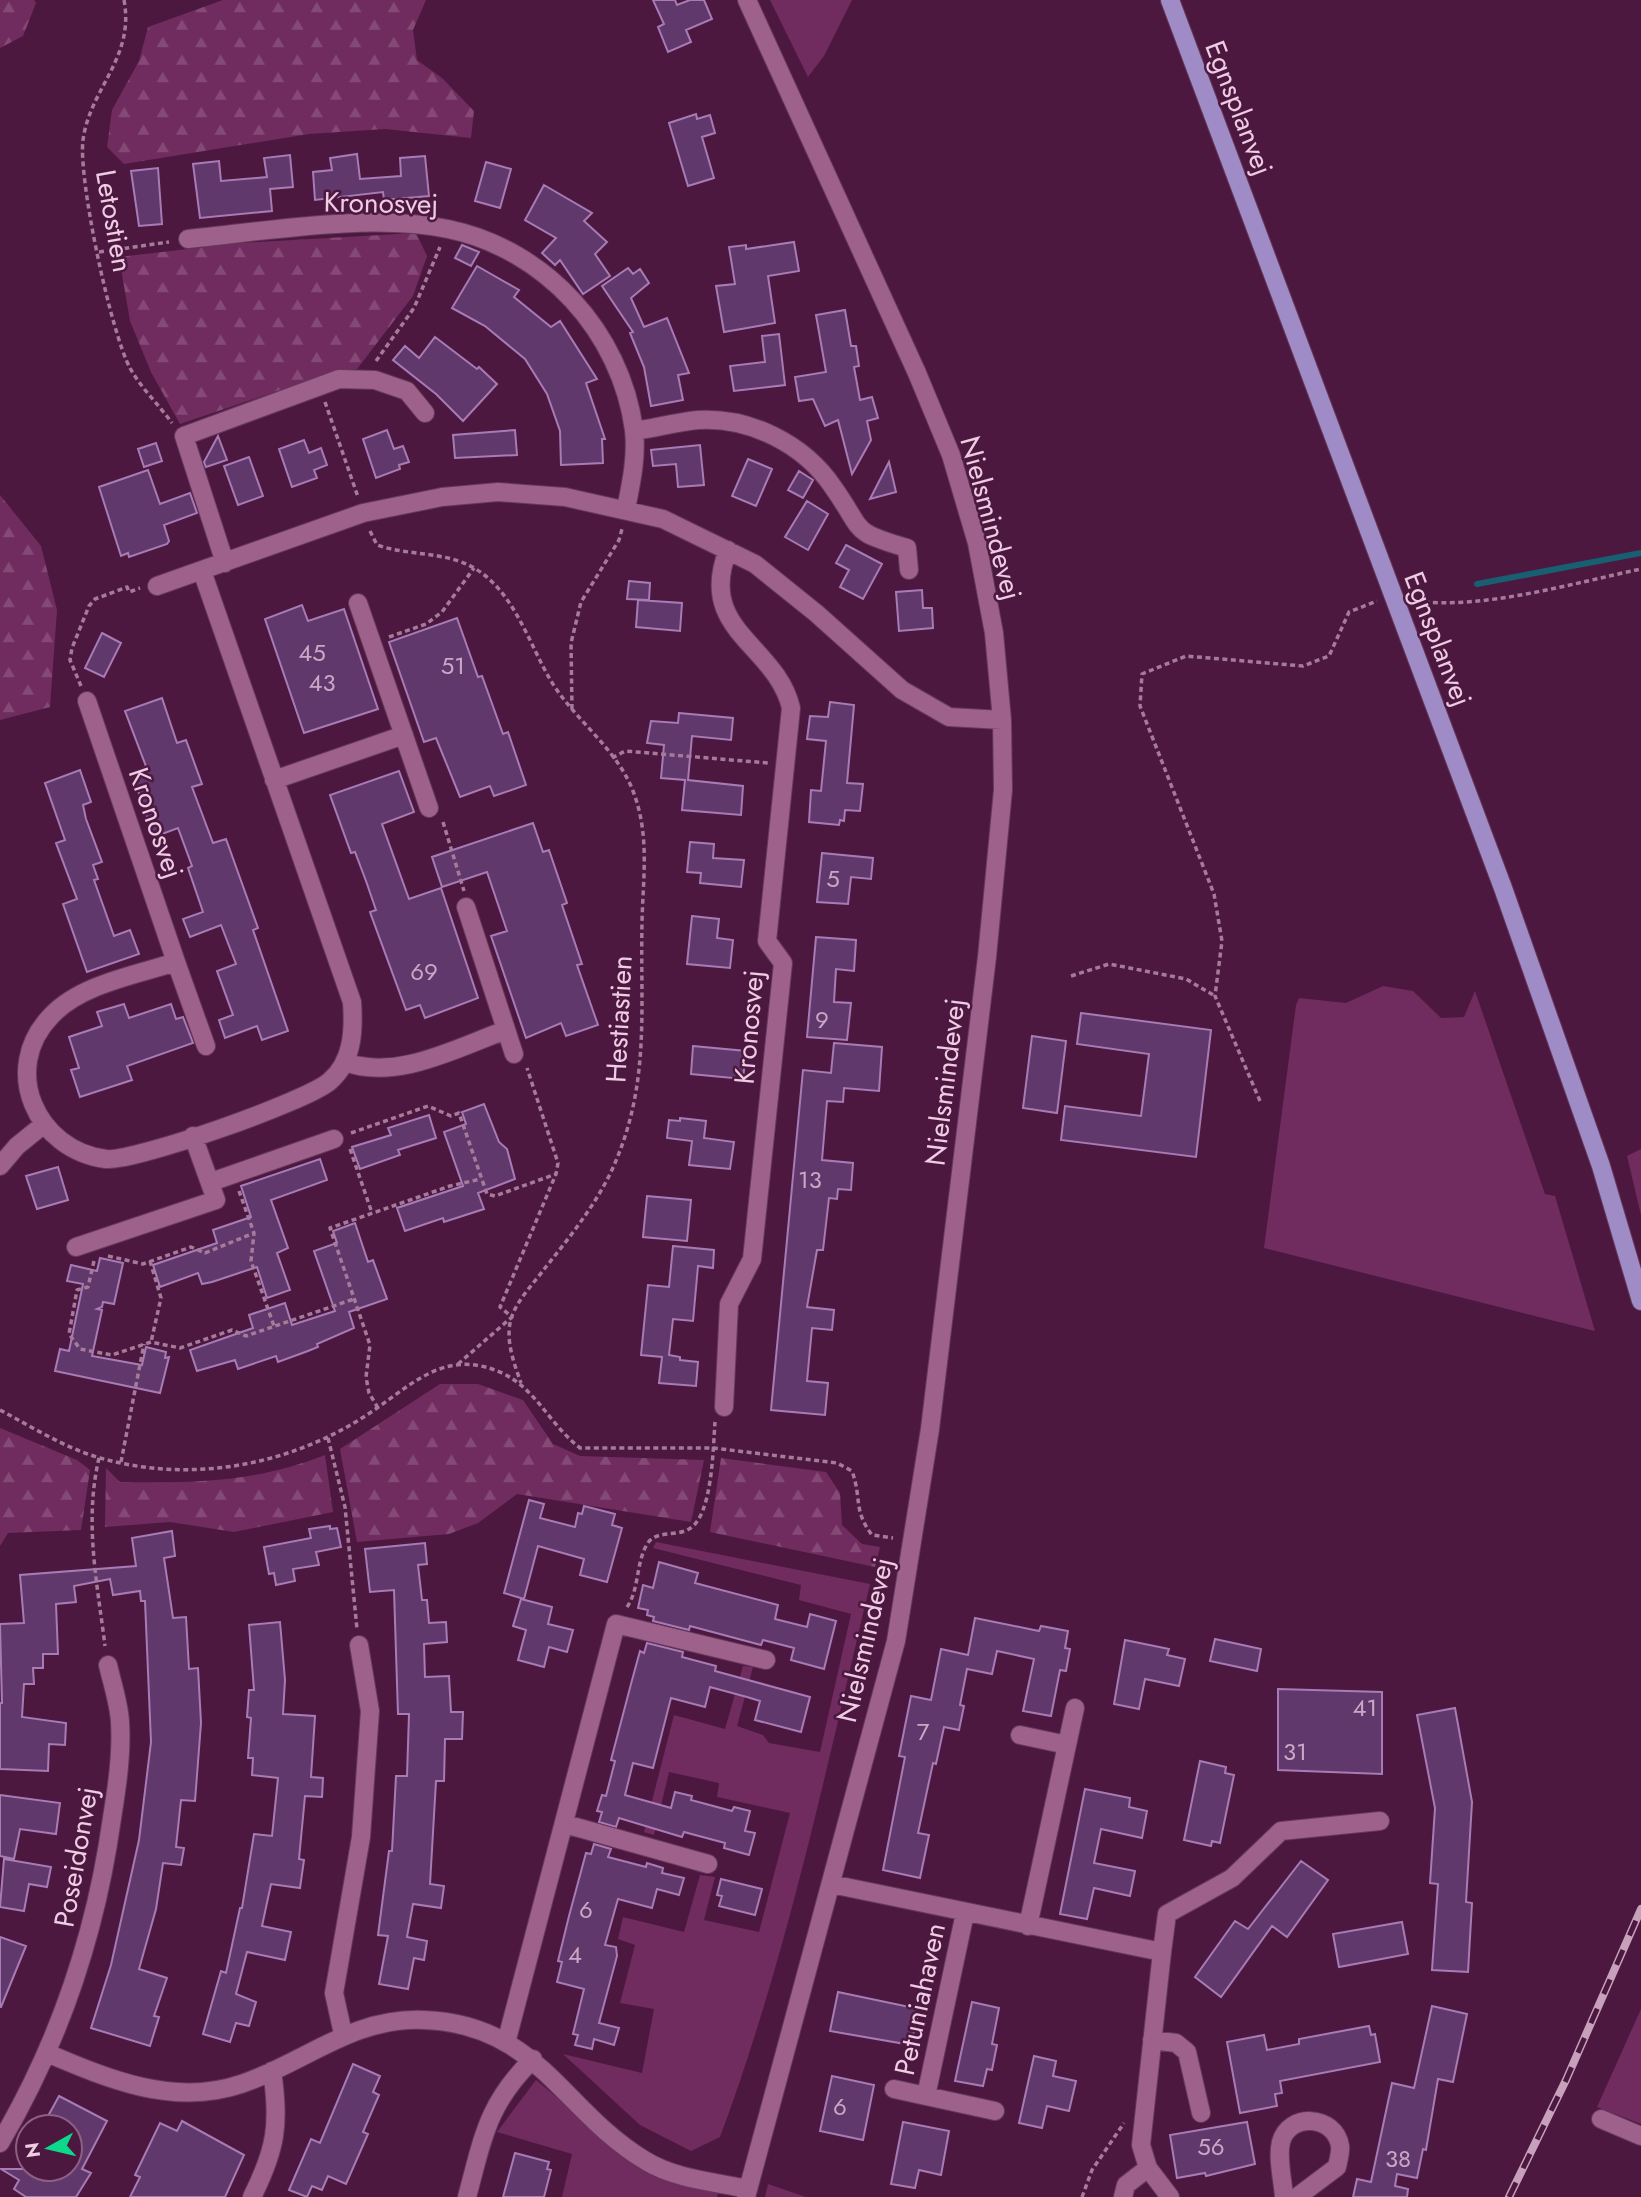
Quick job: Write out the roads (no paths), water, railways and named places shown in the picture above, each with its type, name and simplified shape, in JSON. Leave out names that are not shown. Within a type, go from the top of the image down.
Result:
[{"type":"main road","name":"Egnsplanvej","points":[[1170,0],[1553,1027],[1601,1166],[1641,1301]]},
{"type":"street","name":"Nielsmindevej","points":[[747,0],[918,373],[951,455],[977,542],[994,633],[1002,720],[1003,790],[987,957],[932,1415],[896,1641],[747,2193]]},
{"type":"street","name":"Kronosvej","points":[[188,239],[392,223],[446,229],[479,237],[513,253],[567,293],[590,320],[611,355],[634,431],[634,464],[626,509]]},
{"type":"street","points":[[225,563],[184,436],[339,379],[375,380],[407,391],[425,413]]},
{"type":"street","points":[[634,431],[698,420],[730,422],[760,429],[788,443],[813,463],[833,487],[854,524],[868,537],[908,548],[909,570]]},
{"type":"street","points":[[157,586],[363,513],[442,497],[498,492],[565,497],[663,519],[728,550],[765,572],[902,690],[949,717],[1002,720]]},
{"type":"street","name":"Kronosvej","points":[[724,1407],[729,1304],[752,1259],[783,963],[766,941],[791,708],[787,691],[732,626],[723,608],[719,589],[720,569],[728,550]]},
{"type":"street","points":[[176,962],[72,998],[50,1016],[36,1037],[27,1069],[32,1106],[43,1125],[66,1145],[107,1159],[141,1154],[300,1098],[330,1081],[345,1062],[355,1033],[352,1002],[202,571]]},
{"type":"street","points":[[358,603],[429,808]]},
{"type":"street","name":"Kronosvej","points":[[86,701],[206,1046]]},
{"type":"street","points":[[274,780],[404,734]]},
{"type":"street","points":[[466,907],[514,1054]]},
{"type":"street","points":[[345,1062],[362,1069],[384,1070],[506,1030]]},
{"type":"street","points":[[0,1166],[16,1146],[43,1125]]},
{"type":"street","points":[[76,1247],[216,1200],[193,1136]]},
{"type":"street","points":[[211,1182],[340,1137]]},
{"type":"street","points":[[506,2043],[616,1624],[766,1660]]},
{"type":"street","points":[[343,2034],[335,2009],[334,1993],[361,1837],[370,1711],[359,1645]]},
{"type":"street","name":"Poseidonvej","points":[[0,2143],[47,2053],[88,1944],[106,1863],[116,1788],[120,1721],[108,1665]]},
{"type":"street","points":[[1028,1926],[1075,1708]]},
{"type":"street","points":[[1020,1735],[1067,1745]]},
{"type":"street","points":[[1170,2197],[1148,2168],[1141,2146],[1167,1914],[1232,1878],[1281,1831],[1380,1821]]},
{"type":"street","points":[[565,1824],[708,1864]]},
{"type":"street","name":"Petuniahaven","points":[[831,1884],[1161,1952]]},
{"type":"street","name":"Petuniahaven","points":[[926,2096],[965,1913]]},
{"type":"street","points":[[47,2053],[112,2080],[144,2089],[212,2091],[240,2085],[343,2034],[374,2025],[423,2020],[455,2025],[506,2043],[533,2059],[620,2141],[647,2162],[675,2173],[747,2193]]},
{"type":"street","points":[[1152,2040],[1176,2043],[1187,2052],[1201,2113]]},
{"type":"street","points":[[467,2197],[486,2126],[496,2103],[513,2079],[533,2059]]},
{"type":"street","points":[[252,2197],[271,2160],[277,2132],[272,2071]]},
{"type":"street","name":"Petuniahaven","points":[[894,2089],[995,2110]]},
{"type":"street","points":[[1601,2119],[1641,2136]]},
{"type":"street","points":[[1284,2197],[1281,2143],[1289,2129],[1302,2122],[1319,2120],[1333,2129],[1340,2146],[1337,2167],[1297,2197]]},
{"type":"street","points":[[1124,2197],[1126,2185],[1148,2168]]},
{"type":"waterway","points":[[1477,584],[1641,553]]},
{"type":"railway","points":[[1509,2197],[1566,2080],[1641,1909]]}]
